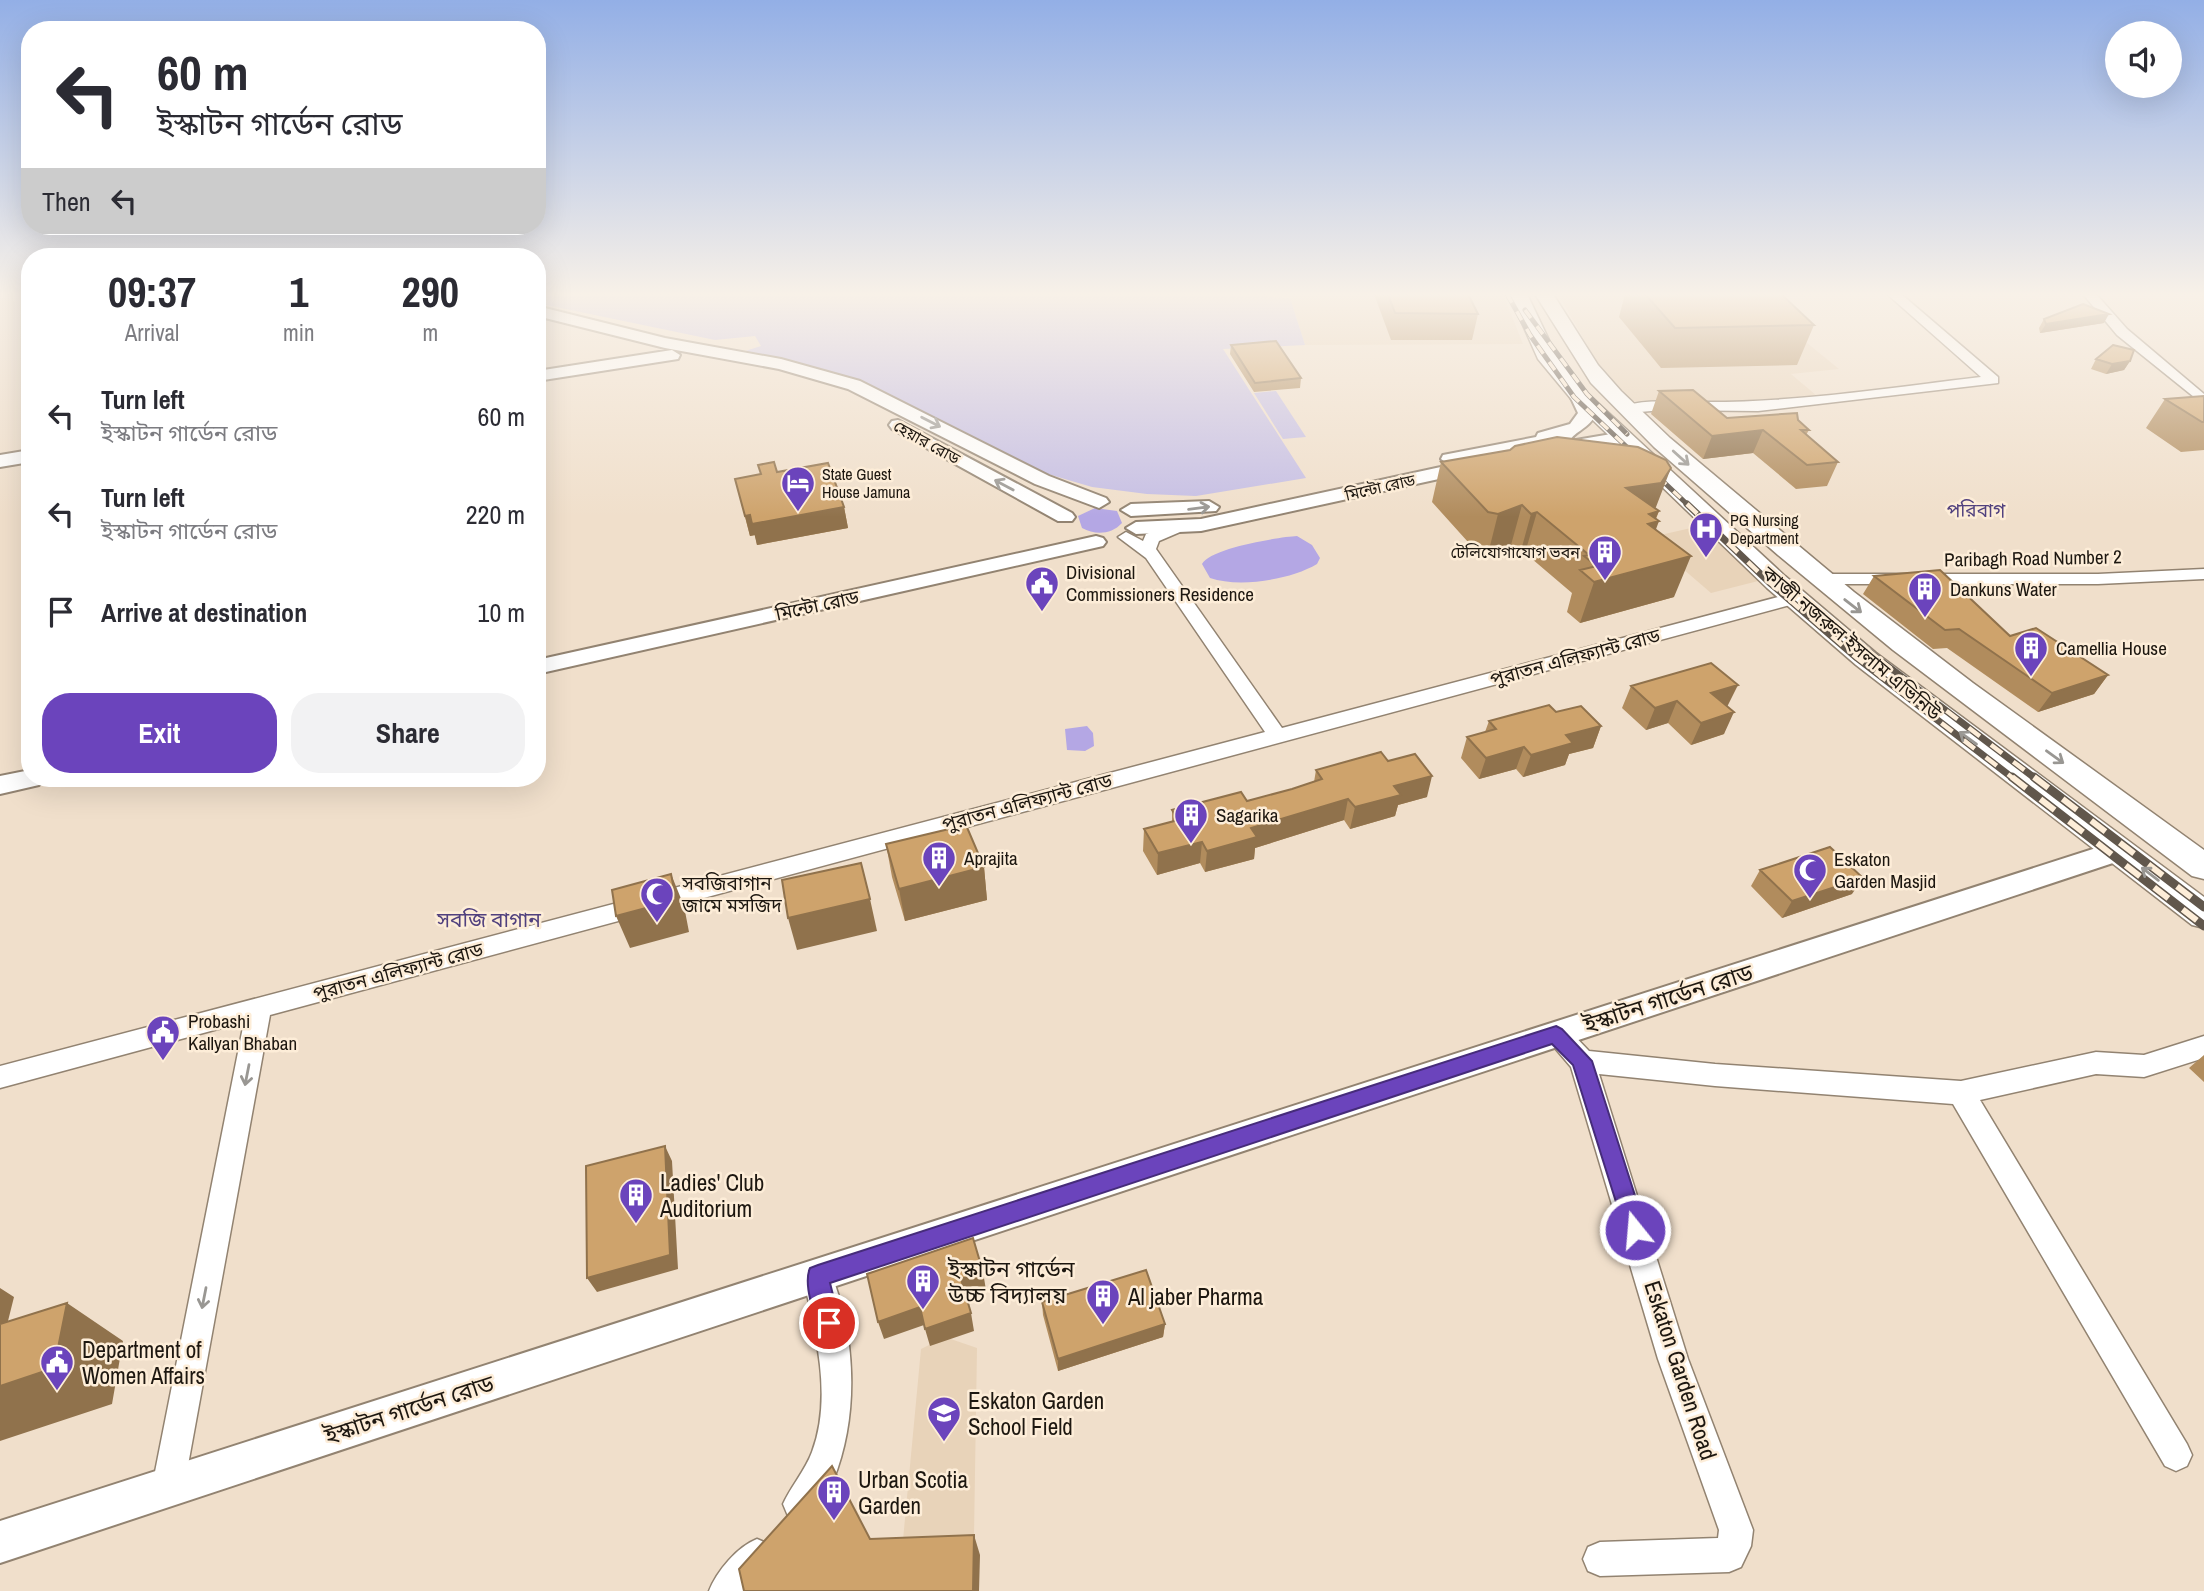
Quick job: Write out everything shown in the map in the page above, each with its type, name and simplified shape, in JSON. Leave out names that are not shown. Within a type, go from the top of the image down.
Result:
[{"type":"highway","name":"কাজী নজরুল ইসলাম এভিনিউ","points":[[1556,368],[1619,440],[1866,659],[2204,915]]},
{"type":"highway","name":"কাজী নজরুল ইসলাম এভিনিউ","points":[[1588,368],[1619,440]]},
{"type":"highway","name":"কাজী নজরুল ইসলাম এভিনিউ","points":[[1619,440],[1650,430],[1820,579],[1959,688],[2204,867]]},
{"type":"main road","points":[[546,375],[587,368]]},
{"type":"main road","name":"হেয়ার রোড","points":[[732,368],[794,382],[830,394],[907,430],[1096,542]]},
{"type":"main road","points":[[796,368],[854,385],[1042,480],[1099,502],[1117,504],[1131,525]]},
{"type":"main road","points":[[1509,452],[1509,444],[1563,433],[1577,426],[1587,413],[1579,396]]},
{"type":"main road","name":"মিন্টো রোড","points":[[546,665],[1055,552],[1096,542],[1131,525],[1190,509],[1509,452],[1619,440]]},
{"type":"main road","name":"মিন্টো রোড","points":[[1131,525],[1174,529],[1307,504],[1509,452]]},
{"type":"main road","points":[[0,461],[21,458]]},
{"type":"main road","points":[[1055,552],[1062,547],[1067,525],[1077,506],[1099,502]]},
{"type":"main road","points":[[0,785],[21,781]]},
{"type":"main road","name":"ইস্কাটন গার্ডেন রোড","points":[[0,1542],[2118,851]]},
{"type":"street","points":[[1619,440],[1663,406],[1758,407],[1993,380],[1979,368]]},
{"type":"street","points":[[2166,368],[2204,401]]},
{"type":"street","points":[[2182,368],[2204,387]]},
{"type":"street","points":[[1131,525],[1181,593],[1199,626],[1278,736]]},
{"type":"street","points":[[1147,550],[1152,538],[1174,529]]},
{"type":"street","name":"Paribagh Road Number 2","points":[[1820,579],[2200,578]]},
{"type":"street","name":"পুরাতন এলিফ্যান্ট রোড","points":[[0,1077],[1796,598]]},
{"type":"street","points":[[168,1487],[260,1007]]},
{"type":"street","name":"Eskaton Garden Road","points":[[1556,1034],[1582,1061],[1673,1359],[1736,1530],[1734,1546],[1729,1555],[1600,1559]]},
{"type":"street","points":[[1582,1061],[1715,1075],[1961,1093],[2096,1063],[2144,1066],[2204,1046]]},
{"type":"street","points":[[1961,1093],[2176,1455]]},
{"type":"street","points":[[726,1591],[816,1484],[829,1451],[839,1406],[834,1346],[818,1276]]},
{"type":"shaded area","points":[[794,368],[1235,368],[1306,478],[1196,496],[1147,494],[1092,487],[1041,472],[877,391]]},
{"type":"shaded area","points":[[1603,368],[1839,369],[1791,374],[1817,396],[1723,404],[1632,401]]},
{"type":"shaded area","points":[[1276,391],[1306,437],[1283,439],[1254,393]]},
{"type":"shaded area","points":[[1095,508],[1117,511],[1122,523],[1103,533],[1082,528],[1078,516]]},
{"type":"shaded area","name":"PG Nursing Department","points":[[1700,526],[1766,579],[1711,593],[1647,538]]},
{"type":"shaded area","points":[[1297,536],[1312,545],[1320,558],[1317,564],[1293,574],[1264,581],[1222,581],[1210,578],[1202,564],[1208,558],[1231,548]]},
{"type":"shaded area","points":[[1087,726],[1093,733],[1094,746],[1085,751],[1067,750],[1065,729]]},
{"type":"shaded area","name":"Eskaton Garden School Field","points":[[945,1337],[977,1348],[974,1536],[903,1540],[921,1349]]},
{"type":"building","points":[[1246,368],[1294,368],[1301,378],[1255,383]]},
{"type":"building","points":[[1693,390],[1727,418],[1797,413],[1798,420],[1809,430],[1801,430],[1838,462],[1807,465],[1763,430],[1712,436],[1659,391]]},
{"type":"building","points":[[2204,396],[2204,422],[2165,399]]},
{"type":"building","points":[[1557,437],[1638,447],[1666,460],[1671,468],[1661,483],[1626,488],[1659,511],[1649,514],[1659,521],[1648,524],[1691,556],[1594,582],[1580,570],[1597,566],[1584,556],[1589,555],[1537,512],[1531,514],[1522,505],[1498,514],[1488,512],[1441,462],[1510,450],[1515,446]]},
{"type":"building","points":[[774,462],[777,472],[828,463],[844,507],[752,524],[750,515],[745,516],[735,479],[761,474],[758,465]]},
{"type":"building","points":[[1940,570],[2010,636],[2036,628],[2108,675],[2052,693],[1959,629],[1945,630],[1874,576]]},
{"type":"building","points":[[1711,663],[1738,685],[1711,693],[1734,712],[1701,723],[1677,701],[1655,708],[1631,686]]},
{"type":"building","points":[[1549,705],[1556,712],[1581,706],[1601,726],[1566,735],[1573,743],[1531,755],[1524,747],[1486,758],[1467,737],[1496,729],[1489,721]]},
{"type":"building","points":[[1381,752],[1388,761],[1415,754],[1432,776],[1394,786],[1401,795],[1355,807],[1348,799],[1251,828],[1257,837],[1207,851],[1202,842],[1158,853],[1144,829],[1178,820],[1172,810],[1241,792],[1247,801],[1292,789],[1322,779],[1316,770]]},
{"type":"building","points":[[966,825],[984,867],[899,889],[886,844]]},
{"type":"building","points":[[1830,847],[1863,878],[1792,901],[1760,870]]},
{"type":"building","points":[[861,863],[870,899],[788,918],[782,880]]},
{"type":"building","points":[[671,874],[676,900],[616,916],[612,890]]},
{"type":"building","name":"Ladies' Club Auditorium","points":[[665,1146],[670,1255],[587,1278],[586,1166]]},
{"type":"building","name":"ইস্কাটন গার্ডেন উচ্চ বিদ্যালয়","points":[[973,1238],[983,1272],[961,1279],[971,1313],[925,1329],[920,1307],[878,1322],[867,1274]]},
{"type":"building","name":"Al jaber Pharma","points":[[1146,1270],[1165,1324],[1058,1359],[1042,1302]]},
{"type":"building","points":[[67,1303],[54,1368],[0,1386],[0,1324]]},
{"type":"building","name":"Urban Scotia Garden","points":[[832,1466],[870,1539],[974,1535],[973,1591],[744,1591],[739,1569]]},
{"type":"railway","points":[[1554,368],[1574,397],[1689,506]]},
{"type":"railway","points":[[1568,368],[1587,394],[1627,434]]},
{"type":"railway","points":[[1687,504],[1769,582],[1857,658],[2014,779]]},
{"type":"railway","points":[[1835,626],[2036,779]]},
{"type":"railway","points":[[2012,777],[2204,926]]},
{"type":"railway","points":[[2034,777],[2204,907]]},
{"type":"place","name":"State Guest House Jamuna","points":[[798,513]]},
{"type":"place","name":"PG Nursing Department","points":[[1706,559]]},
{"type":"place","name":"টেলিযোগাযোগ ভবন","points":[[1605,582]]},
{"type":"place","name":"Divisional Commissioners Residence","points":[[1042,613]]},
{"type":"place","name":"Dankuns Water","points":[[1925,619]]},
{"type":"place","name":"Camellia House","points":[[2031,678]]},
{"type":"place","name":"Sagarika","points":[[1191,845]]},
{"type":"place","name":"Aprajita","points":[[939,888]]},
{"type":"place","name":"Eskaton Garden Masjid","points":[[1810,900]]},
{"type":"place","name":"সবজিবাগান জামে মসজিদ","points":[[657,924]]},
{"type":"place","name":"Probashi Kallyan Bhaban","points":[[163,1062]]},
{"type":"place","name":"Ladies' Club Auditorium","points":[[636,1225]]},
{"type":"place","name":"ইস্কাটন গার্ডেন উচ্চ বিদ্যালয়","points":[[923,1311]]},
{"type":"place","name":"Al jaber Pharma","points":[[1103,1326]]},
{"type":"place","name":"Department of Women Affairs","points":[[57,1392]]},
{"type":"place","name":"Eskaton Garden School Field","points":[[944,1443]]},
{"type":"place","name":"Urban Scotia Garden","points":[[834,1522]]},
{"type":"district","name":"পরিবাগ","points":[[1976,510]]},
{"type":"district","name":"সবজি বাগান","points":[[489,919]]},
{"type":"route","points":[[829,1323],[818,1276],[1556,1034],[1582,1061],[1635,1230]]}]
